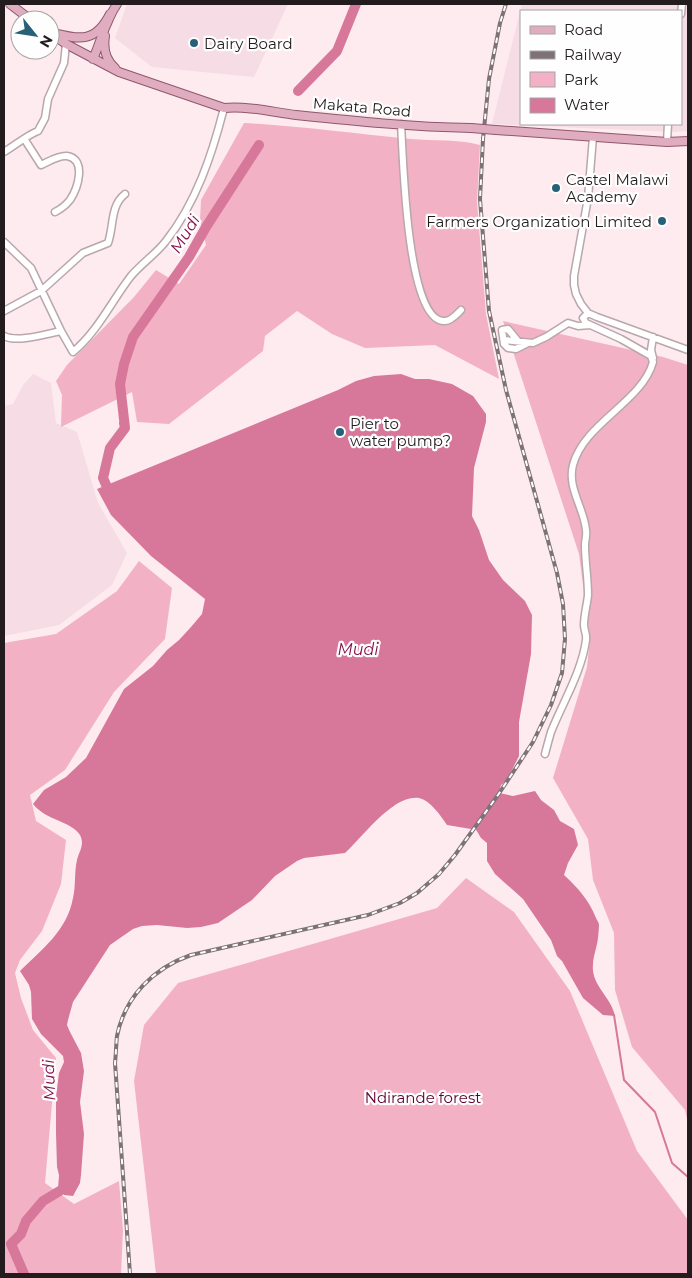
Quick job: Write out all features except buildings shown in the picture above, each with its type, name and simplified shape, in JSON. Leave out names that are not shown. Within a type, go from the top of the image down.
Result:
[{"type":"main road","points":[[60,35],[85,38],[102,28],[117,4]]},
{"type":"main road","points":[[93,59],[110,14]]},
{"type":"main road","points":[[105,31],[105,48],[108,60],[119,72]]},
{"type":"main road","name":"Makata Road","points":[[60,40],[119,72],[224,108],[242,107],[295,115],[593,138],[667,142],[688,141]]},
{"type":"street","points":[[4,152],[38,131],[46,118],[48,99],[64,63],[66,44]]},
{"type":"street","points":[[4,242],[36,275],[41,291],[60,331],[73,352],[87,340],[135,272],[146,260],[157,253],[179,223],[207,167],[224,108]]},
{"type":"street","points":[[401,124],[412,258],[423,302],[438,319],[442,320],[450,319],[461,310]]},
{"type":"street","points":[[667,142],[668,125]]},
{"type":"street","points":[[593,138],[588,198],[574,276],[577,299],[588,313],[688,350]]},
{"type":"street","points":[[25,140],[40,166],[66,156],[79,164],[80,171],[74,193],[64,207],[55,212]]},
{"type":"street","points":[[4,311],[41,291],[83,253],[108,243],[115,208],[125,194]]},
{"type":"street","points":[[588,313],[583,318],[586,323],[621,339],[653,358]]},
{"type":"street","points":[[517,340],[510,330],[505,328],[501,331],[506,347],[510,349],[522,347],[542,339],[568,323],[578,326],[590,325]]},
{"type":"street","points":[[4,336],[8,338],[30,338],[60,331]]},
{"type":"street","points":[[545,754],[586,640],[584,626],[588,596],[585,543],[587,531],[572,484],[573,464],[578,450],[585,441],[620,404],[640,387],[652,364],[653,336]]},
{"type":"street","points":[[504,340],[517,340],[528,343]]},
{"type":"shaded area","points":[[127,4],[288,4],[254,77],[152,67],[115,38]]},
{"type":"shaded area","points":[[522,4],[688,4],[688,131],[674,132],[492,124],[520,12],[520,125],[682,125],[682,10],[520,10]]},
{"type":"shaded area","points":[[33,374],[51,383],[56,423],[77,432],[98,503],[127,553],[112,585],[59,625],[4,636],[4,406],[13,404],[23,385]]},
{"type":"green space","points":[[244,123],[411,139],[454,141],[480,145],[477,202],[486,314],[499,379],[435,345],[365,348],[332,334],[297,311],[265,336],[263,351],[169,424],[137,422],[132,392],[61,427],[62,395],[56,381],[67,365],[134,297],[156,270],[179,284],[206,245],[200,220],[201,200]]},
{"type":"green space","points":[[503,321],[663,357],[688,365],[688,1123],[685,1110],[632,1047],[615,990],[614,933],[593,880],[588,839],[553,778],[587,667],[590,638],[579,554]]},
{"type":"green space","points":[[139,561],[172,588],[165,639],[114,692],[65,770],[30,795],[36,821],[66,840],[61,884],[42,931],[20,960],[15,973],[21,998],[33,1030],[56,1058],[45,1183],[74,1204],[119,1181],[123,1230],[121,1274],[4,1274],[4,643],[56,634],[117,591]]},
{"type":"green space","name":"Ndirande forest","points":[[466,878],[514,912],[570,991],[637,1151],[688,1220],[688,1274],[156,1274],[134,1081],[144,1025],[178,983],[437,908]]},
{"type":"water","name":"Mudi","points":[[401,374],[415,379],[429,379],[452,384],[473,396],[486,414],[486,422],[474,468],[472,516],[489,560],[503,580],[525,601],[532,615],[531,654],[519,722],[519,756],[507,780],[501,785],[499,793],[513,796],[535,791],[541,800],[554,810],[560,821],[574,829],[578,845],[564,875],[586,900],[599,923],[598,940],[593,960],[594,977],[611,1004],[615,1016],[603,1015],[583,998],[562,961],[557,956],[551,940],[523,899],[495,874],[487,861],[487,843],[481,838],[475,828],[447,825],[427,802],[419,798],[409,799],[399,803],[379,818],[345,853],[304,858],[297,861],[275,876],[252,900],[218,923],[187,928],[157,925],[142,926],[133,929],[110,945],[73,1002],[67,1025],[81,1053],[84,1071],[80,1102],[84,1134],[80,1183],[73,1196],[64,1195],[57,1167],[56,1133],[56,1097],[59,1073],[64,1062],[63,1056],[41,1034],[32,1019],[31,992],[20,971],[52,939],[70,910],[76,865],[82,842],[80,835],[71,826],[44,814],[33,804],[44,790],[66,777],[86,758],[124,689],[153,666],[191,627],[202,614],[205,599],[151,556],[111,515],[97,489],[356,381],[374,376]]},
{"type":"waterway","name":"Mudi","points":[[298,91],[337,51],[356,4]]},
{"type":"waterway","name":"Mudi","points":[[125,428],[120,384],[133,337],[189,257],[259,145]]},
{"type":"waterway","points":[[111,496],[103,478],[110,448],[125,428],[124,423]]},
{"type":"waterway","points":[[614,1015],[624,1080],[655,1112],[672,1163],[688,1177]]},
{"type":"waterway","name":"Mudi","points":[[24,1274],[11,1244],[21,1234],[26,1221],[43,1201],[63,1189],[64,1176]]},
{"type":"railway","points":[[130,1274],[115,1063],[117,1036],[121,1022],[134,996],[153,976],[191,955],[368,915],[400,903],[417,893],[439,874],[455,855],[533,742],[551,705],[562,673],[565,639],[563,604],[557,573],[506,390],[489,311],[480,199],[483,139],[489,79],[500,23],[506,4]]},
{"type":"place","name":"Dairy Board","points":[[194,43]]},
{"type":"place","name":"Castel Malawi Academy","points":[[556,188]]},
{"type":"place","name":"Farmers Organization Limited","points":[[662,221]]},
{"type":"place","name":"Pier to water pump?","points":[[340,432]]}]
